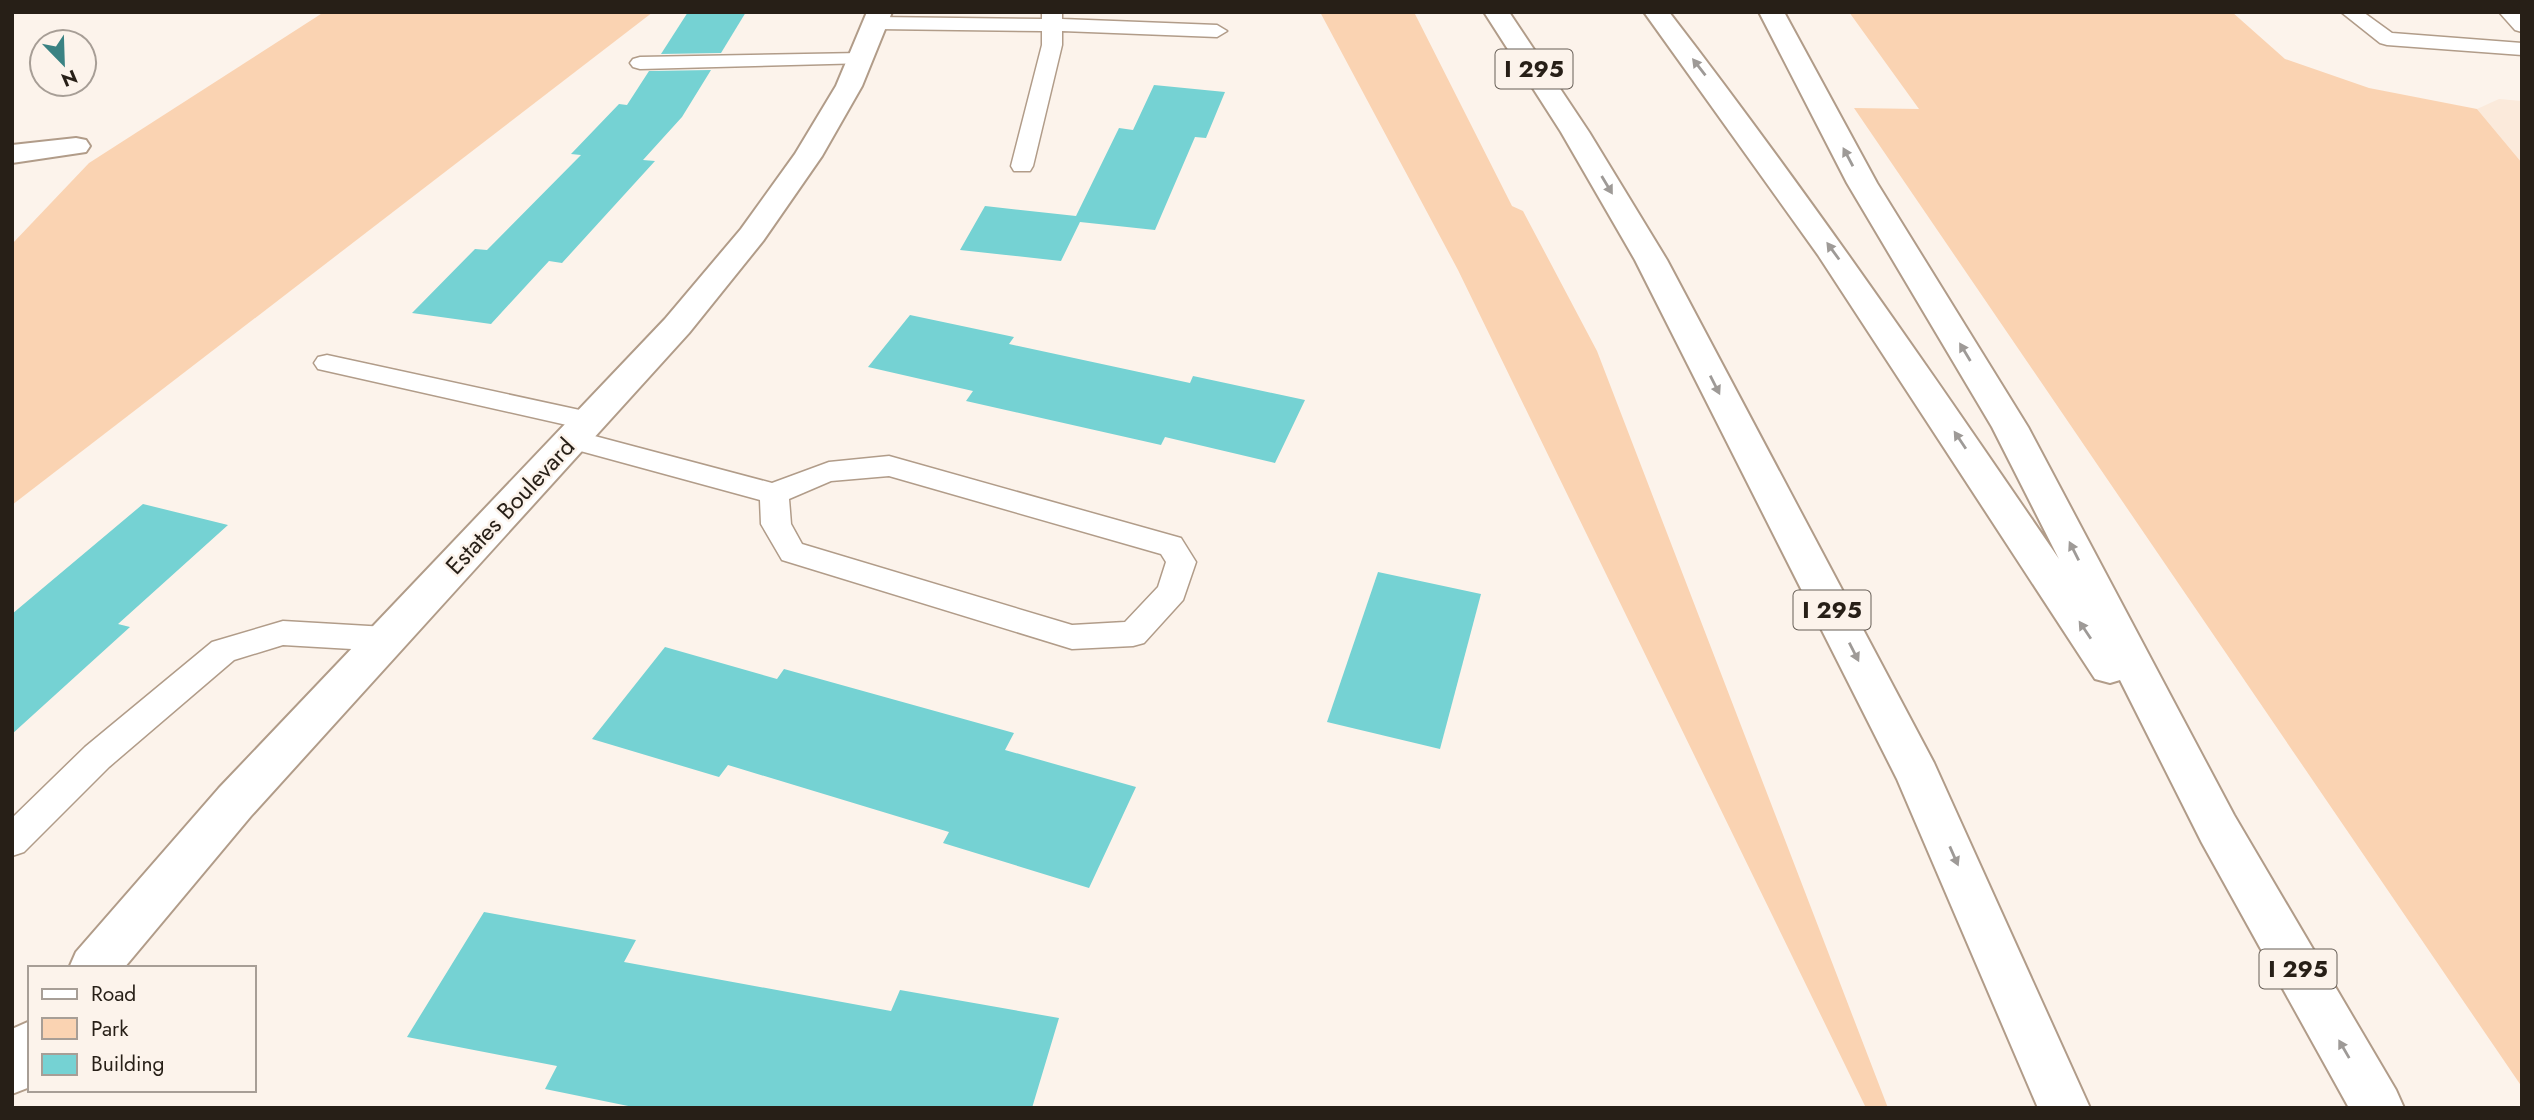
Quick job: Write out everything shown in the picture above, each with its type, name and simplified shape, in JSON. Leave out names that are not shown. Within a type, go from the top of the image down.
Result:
[{"type":"main road","name":"I 295","points":[[1496,12],[1575,132],[1651,260],[1918,776],[2064,1108]]},
{"type":"main road","name":"I 295","points":[[1656,12],[1714,87],[1853,280],[2217,830],[2378,1108]]},
{"type":"main road","points":[[1771,12],[1862,183],[2010,427],[2217,830]]},
{"type":"main road","name":"Estates Boulevard","points":[[95,966],[235,802],[677,326],[752,235],[808,156],[861,60],[879,18]]},
{"type":"main road","points":[[12,154],[76,146]]},
{"type":"main road","points":[[12,1069],[28,1049]]},
{"type":"lane","points":[[2350,12],[2387,39],[2522,50]]},
{"type":"lane","points":[[2508,12],[2522,26]]},
{"type":"lane","points":[[879,18],[1052,18],[1217,31]]},
{"type":"lane","points":[[1022,166],[1052,45],[1052,18]]},
{"type":"lane","points":[[640,63],[861,60]]},
{"type":"lane","points":[[327,363],[580,430],[774,495],[817,473],[852,466],[889,466],[1171,546],[1181,562],[1172,592],[1133,634],[1072,637],[792,552],[776,524],[774,495]]},
{"type":"lane","points":[[12,841],[97,757],[223,651],[284,633],[386,639]]},
{"type":"shaded area","points":[[2499,99],[2522,101],[2522,163],[2477,109]]},
{"type":"green space","points":[[324,12],[653,12],[12,505],[12,244],[89,163]]},
{"type":"green space","points":[[1320,12],[1414,12],[1512,206],[1523,211],[1597,351],[1888,1108],[1866,1108],[1458,270]]},
{"type":"green space","points":[[1849,12],[2232,12],[2285,59],[2369,88],[2477,109],[2522,163],[2522,1087],[1854,108],[1919,109]]},
{"type":"building","points":[[688,12],[746,12],[721,53],[661,54]]},
{"type":"building","points":[[711,70],[682,117],[643,160],[655,161],[562,263],[549,261],[491,324],[412,313],[475,249],[487,250],[581,155],[571,154],[619,104],[627,105],[649,71]]},
{"type":"building","points":[[1154,85],[1225,92],[1206,138],[1195,137],[1155,230],[1080,222],[1061,261],[960,250],[985,206],[1076,216],[1119,128],[1133,130]]},
{"type":"building","points":[[910,315],[1014,337],[1009,344],[1190,383],[1193,376],[1305,400],[1275,463],[1165,437],[1161,445],[966,401],[973,391],[868,367]]},
{"type":"building","points":[[143,504],[228,525],[118,624],[130,627],[12,734],[12,614]]},
{"type":"building","points":[[1378,572],[1481,594],[1440,749],[1327,722]]},
{"type":"building","points":[[665,647],[777,679],[784,669],[1014,733],[1005,750],[1136,787],[1089,888],[943,843],[949,832],[728,765],[719,777],[592,739]]},
{"type":"building","points":[[484,912],[636,940],[624,962],[891,1011],[900,990],[1059,1018],[1032,1108],[638,1108],[545,1089],[557,1066],[407,1037]]}]
